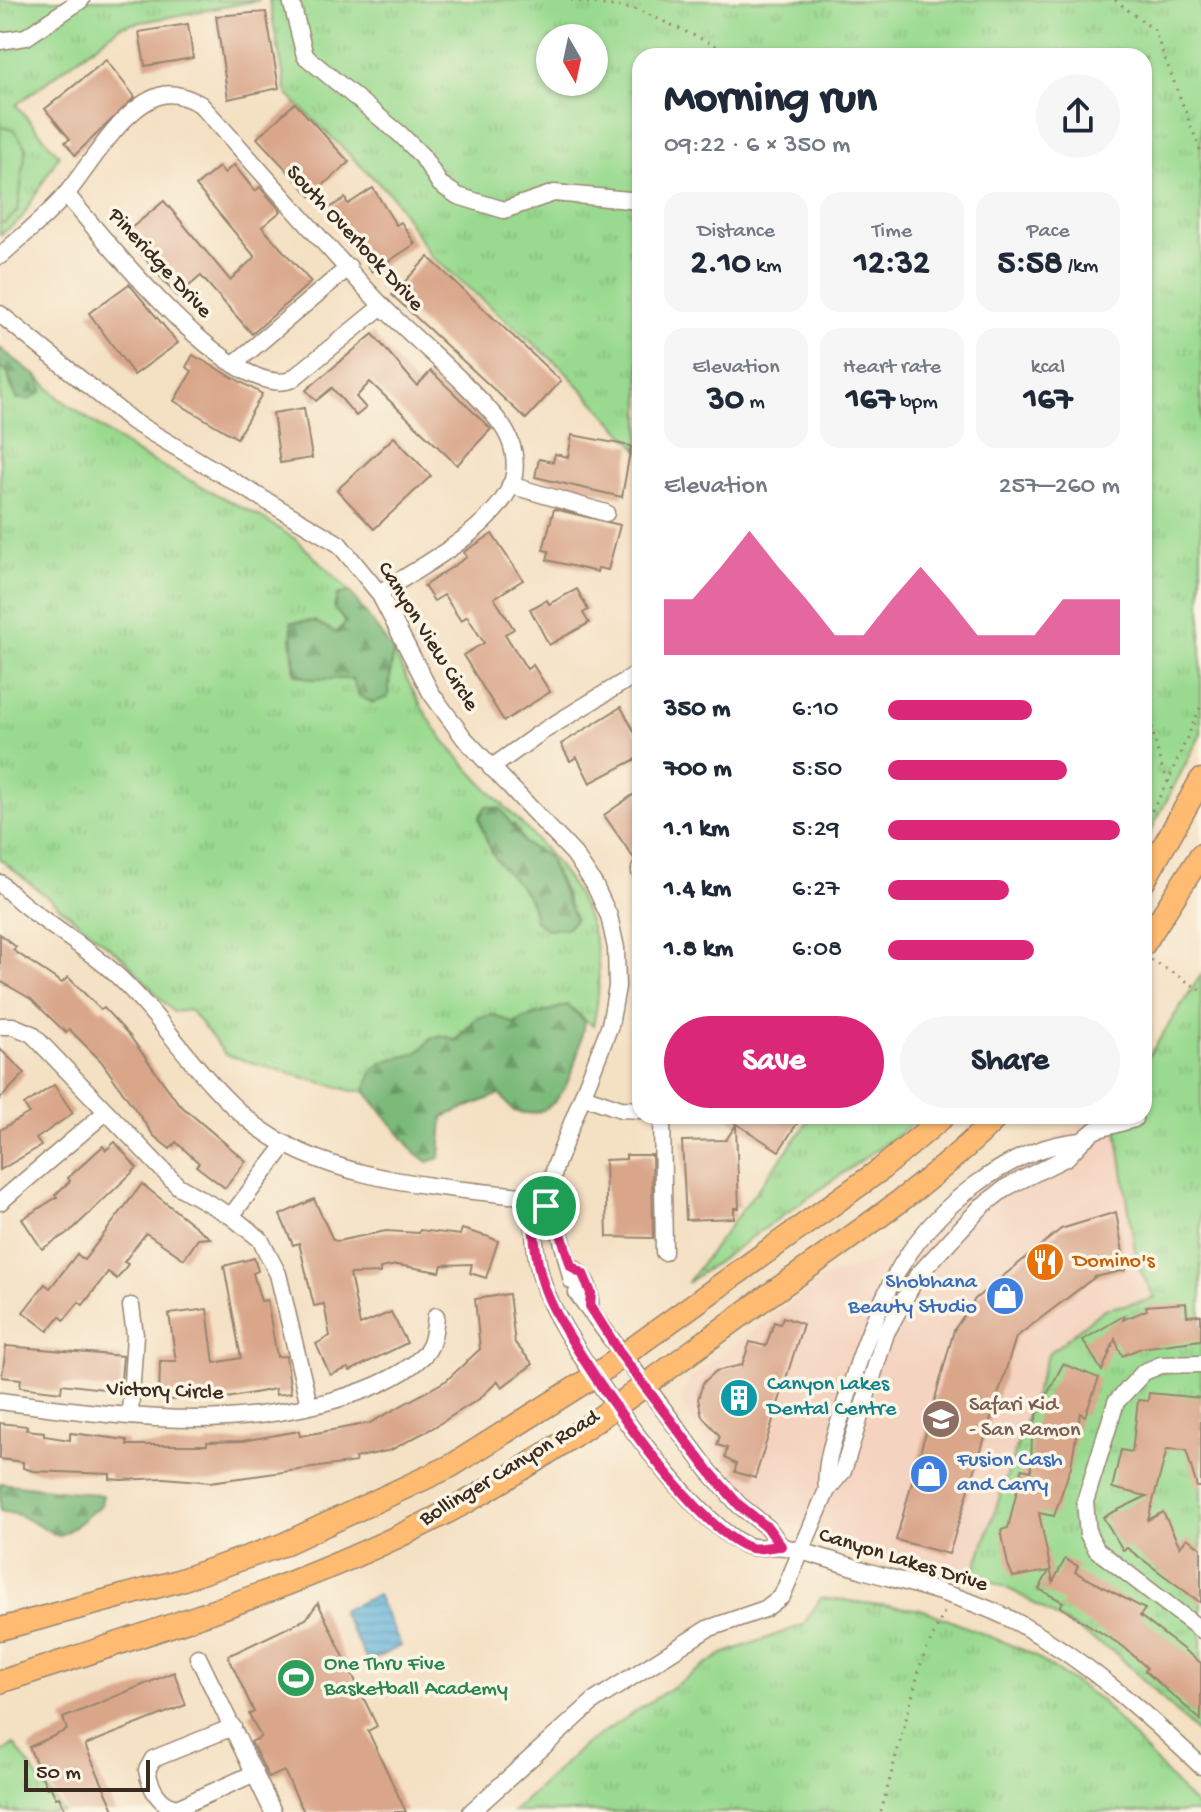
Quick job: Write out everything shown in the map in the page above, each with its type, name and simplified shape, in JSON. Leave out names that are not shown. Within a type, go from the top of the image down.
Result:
[{"type":"main road","points":[[1152,867],[1201,780]]},
{"type":"main road","points":[[1152,932],[1201,855]]},
{"type":"main road","name":"Bollinger Canyon Road","points":[[0,1629],[178,1581],[282,1545],[451,1466],[596,1375],[880,1170],[935,1124]]},
{"type":"main road","name":"Bollinger Canyon Road","points":[[0,1682],[295,1582],[378,1547],[468,1501],[617,1404],[904,1197],[989,1124]]},
{"type":"street","points":[[0,41],[26,37],[81,0]]},
{"type":"street","points":[[291,0],[305,56],[400,134],[422,156],[440,184],[458,196],[504,210],[554,193],[632,200]]},
{"type":"street","name":"South Overlook Drive","points":[[0,256],[66,194],[95,153],[142,105],[162,94],[182,96],[200,104],[382,306],[498,420],[515,448],[505,498],[486,519],[424,565],[379,593]]},
{"type":"street","name":"Pineridge Drive","points":[[66,194],[183,326],[263,382],[277,385],[291,380],[382,306]]},
{"type":"street","points":[[234,364],[349,267]]},
{"type":"street","name":"Canyon View Circle","points":[[0,314],[132,421],[339,544],[379,593],[431,693],[491,768],[574,854],[594,884],[609,916],[616,948],[617,987],[610,1025],[555,1167],[547,1202],[533,1222],[541,1277],[558,1318],[596,1375]]},
{"type":"street","points":[[510,485],[606,513]]},
{"type":"street","points":[[491,768],[540,733],[632,677]]},
{"type":"street","points":[[0,883],[110,969],[164,1022],[205,1074],[250,1121],[286,1144],[368,1176],[547,1202],[558,1224],[574,1280],[644,1385]]},
{"type":"street","points":[[0,1026],[32,1034],[178,1186],[231,1216],[260,1239],[278,1274],[309,1405]]},
{"type":"street","points":[[583,1096],[632,1110]]},
{"type":"street","points":[[0,1202],[106,1112]]},
{"type":"street","points":[[662,1124],[664,1252]]},
{"type":"street","points":[[471,1812],[594,1701],[707,1629],[765,1609],[782,1596],[803,1553],[827,1490],[843,1471],[886,1333],[917,1276],[982,1206],[1007,1187],[1067,1157],[1095,1130],[1116,1124]]},
{"type":"street","points":[[231,1216],[286,1144]]},
{"type":"street","points":[[574,1280],[583,1274],[591,1293],[590,1306]]},
{"type":"street","points":[[130,1413],[135,1335],[131,1306]]},
{"type":"street","name":"Victory Circle","points":[[0,1401],[195,1419],[252,1416],[309,1405],[351,1395],[424,1356],[432,1342],[436,1316]]},
{"type":"street","points":[[1201,1364],[1161,1365],[1144,1372],[1116,1402],[1085,1502],[1088,1534],[1097,1550],[1201,1630]]},
{"type":"street","name":"Canyon Lakes Drive","points":[[596,1375],[700,1513],[751,1548],[781,1546],[952,1595],[1019,1623],[1082,1662],[1142,1710],[1201,1766]]},
{"type":"street","name":"Canyon Lakes Drive","points":[[644,1385],[709,1471],[739,1505],[768,1528],[781,1546]]},
{"type":"street","points":[[198,1657],[273,1812]]},
{"type":"street","points":[[233,1727],[153,1759],[147,1770],[150,1787],[169,1806],[177,1808],[255,1773]]},
{"type":"path","points":[[571,0],[639,10],[721,48]]},
{"type":"path","points":[[1115,0],[1154,30],[1201,152]]},
{"type":"path","points":[[1152,810],[1201,706]]},
{"type":"path","points":[[1152,724],[1168,781]]},
{"type":"path","points":[[1152,961],[1201,990]]},
{"type":"path","points":[[881,1812],[922,1660],[952,1595]]},
{"type":"shaded area","points":[[1084,1124],[1116,1124],[1137,1264],[1156,1299],[1104,1309],[1048,1354],[974,1573],[947,1573],[853,1550],[774,1516],[749,1493],[681,1402],[690,1379],[822,1279],[897,1252],[976,1178]]},
{"type":"green space","points":[[0,0],[260,0],[121,26],[16,105],[59,155],[21,219],[0,235]]},
{"type":"green space","points":[[269,0],[1201,0],[1201,734],[1152,829],[1152,48],[632,48],[632,442],[562,368],[430,255],[393,197],[287,94]]},
{"type":"green space","points":[[0,127],[13,129],[26,147],[18,210],[5,223],[0,222]]},
{"type":"green space","points":[[0,348],[38,377],[42,391],[31,399],[17,399],[7,371],[0,369]]},
{"type":"green space","points":[[0,369],[7,370],[12,390],[42,391],[38,377],[59,398],[136,453],[261,517],[298,541],[350,592],[337,595],[346,622],[336,633],[314,621],[291,638],[295,674],[312,679],[353,679],[388,697],[393,651],[434,727],[537,841],[562,871],[582,904],[594,939],[599,980],[593,1026],[568,1005],[525,1018],[514,1025],[495,1015],[463,1031],[456,1041],[431,1038],[414,1054],[387,1060],[371,1075],[365,1091],[352,1091],[226,1055],[190,1010],[173,1012],[123,958],[0,859]],"holes":[[[514,824],[525,844],[547,856],[567,897],[532,899],[519,883]]]},
{"type":"green space","points":[[350,592],[393,651],[388,697],[373,703],[359,696],[352,679],[312,679],[295,674],[291,622],[314,621],[337,633],[346,622],[334,609],[337,595]]},
{"type":"green space","points":[[486,806],[501,809],[525,844],[547,856],[575,919],[567,928],[547,929],[535,921],[525,893],[496,859],[488,844],[479,818]]},
{"type":"green space","points":[[1201,975],[1201,1737],[1118,1655],[1015,1592],[974,1573],[1048,1354],[1104,1309],[1155,1299],[1137,1264],[1116,1124],[1152,1124],[1152,1051]]},
{"type":"green space","points":[[568,1005],[584,1021],[576,1060],[558,1098],[538,1112],[529,1113],[513,1111],[500,1094],[443,1117],[440,1158],[428,1162],[414,1151],[365,1091],[379,1065],[414,1054],[431,1038],[442,1035],[457,1041],[476,1018],[495,1015],[514,1024]]},
{"type":"green space","points":[[806,1124],[913,1124],[687,1283]]},
{"type":"green space","points":[[0,1483],[103,1495],[101,1505],[58,1536],[19,1515],[0,1511]]},
{"type":"green space","points":[[821,1598],[924,1610],[1028,1652],[1099,1699],[1201,1812],[513,1812],[584,1745],[723,1654],[803,1625]]},
{"type":"green space","points":[[14,1744],[63,1812],[0,1812],[0,1754]]},
{"type":"water","points":[[377,1595],[401,1646],[368,1662],[341,1611]]},
{"type":"building","points":[[266,12],[279,88],[228,99],[216,16]]},
{"type":"building","points":[[188,24],[193,58],[145,66],[139,32]]},
{"type":"building","points":[[106,60],[135,97],[75,155],[65,142],[70,139],[45,109]]},
{"type":"building","points":[[295,103],[349,162],[311,196],[257,138]]},
{"type":"building","points":[[234,165],[255,191],[260,187],[281,211],[262,227],[311,282],[252,334],[201,276],[177,296],[124,234],[164,201],[230,280],[255,257],[196,186],[219,167],[224,173]]},
{"type":"building","points":[[373,188],[396,225],[401,222],[415,244],[372,272],[328,209],[345,198],[348,204]]},
{"type":"building","points":[[428,257],[561,381],[526,419],[392,295]]},
{"type":"building","points":[[129,284],[178,343],[134,375],[89,313]]},
{"type":"building","points":[[373,334],[417,386],[431,371],[491,429],[457,465],[370,382],[356,397],[366,408],[356,416],[332,388],[316,401],[306,390]]},
{"type":"building","points":[[193,355],[262,394],[237,438],[174,401],[192,371],[186,367]]},
{"type":"building","points":[[304,408],[312,458],[280,463],[273,413]]},
{"type":"building","points":[[572,435],[631,446],[622,497],[535,477],[539,459],[553,462],[555,454],[568,457]]},
{"type":"building","points":[[394,437],[431,476],[374,529],[337,490]]},
{"type":"building","points":[[554,509],[620,525],[608,570],[598,568],[597,572],[547,560],[549,551],[543,550]]},
{"type":"building","points":[[492,534],[523,580],[494,598],[514,629],[505,634],[527,669],[533,665],[550,692],[504,721],[463,655],[484,643],[467,616],[461,621],[444,595],[434,601],[424,586],[467,557],[464,552]]},
{"type":"building","points":[[577,589],[588,610],[583,613],[589,623],[549,645],[530,609],[547,600],[549,604]]},
{"type":"building","points":[[621,707],[632,727],[632,761],[590,783],[577,757],[570,761],[561,744]]},
{"type":"building","points":[[632,796],[632,856],[604,815]]},
{"type":"building","points":[[0,934],[16,947],[13,950],[62,983],[68,977],[101,1010],[104,1008],[129,1035],[179,1104],[246,1161],[225,1188],[196,1166],[199,1163],[176,1142],[170,1149],[154,1136],[101,1061],[69,1029],[66,1033],[31,999],[0,981]]},
{"type":"building","points":[[0,1049],[25,1073],[0,1099]]},
{"type":"building","points":[[54,1085],[73,1113],[36,1139],[41,1146],[0,1170],[0,1130],[29,1113],[24,1105]]},
{"type":"building","points":[[737,1124],[797,1124],[779,1151]]},
{"type":"building","points":[[736,1125],[739,1208],[734,1208],[734,1218],[686,1220],[682,1141],[726,1140]]},
{"type":"building","points":[[115,1142],[137,1168],[72,1230],[42,1249],[22,1219],[57,1197],[55,1195],[70,1181],[68,1178],[103,1146],[106,1150]]},
{"type":"building","points":[[626,1155],[652,1155],[653,1238],[607,1237],[605,1160],[626,1159]]},
{"type":"building","points":[[142,1184],[210,1238],[198,1239],[184,1259],[146,1233],[124,1262],[128,1264],[117,1279],[108,1272],[83,1305],[79,1302],[64,1320],[60,1316],[48,1331],[23,1312],[45,1284],[50,1288],[77,1254],[84,1260]]},
{"type":"building","points":[[314,1199],[333,1240],[386,1231],[419,1233],[420,1230],[460,1235],[462,1229],[498,1241],[486,1278],[470,1273],[472,1264],[442,1265],[440,1272],[397,1265],[380,1268],[380,1273],[350,1274],[360,1325],[391,1312],[407,1343],[350,1371],[348,1368],[330,1375],[316,1344],[330,1336],[324,1304],[314,1306],[299,1243],[293,1245],[280,1215]]},
{"type":"building","points":[[1116,1212],[1126,1270],[1095,1277],[1016,1337],[949,1554],[896,1540],[954,1330],[975,1299],[1061,1229]]},
{"type":"building","points":[[254,1258],[258,1271],[253,1273],[261,1301],[267,1300],[277,1357],[286,1356],[291,1393],[276,1395],[275,1389],[211,1401],[210,1394],[176,1393],[176,1400],[159,1399],[160,1361],[176,1361],[169,1314],[207,1309],[214,1363],[241,1358],[224,1266]]},
{"type":"building","points":[[509,1294],[515,1343],[533,1364],[502,1387],[498,1381],[479,1399],[431,1429],[391,1450],[355,1458],[356,1462],[210,1482],[164,1478],[121,1480],[110,1479],[110,1474],[33,1471],[23,1468],[23,1462],[0,1459],[0,1423],[27,1426],[26,1430],[44,1432],[44,1436],[70,1440],[70,1433],[127,1440],[127,1445],[207,1445],[207,1442],[242,1441],[299,1431],[300,1436],[370,1423],[447,1380],[480,1349],[475,1299]]},
{"type":"building","points":[[1186,1303],[1187,1316],[1201,1315],[1201,1340],[1141,1348],[1122,1356],[1115,1339],[1102,1371],[1083,1340],[1125,1315],[1123,1320],[1147,1310],[1146,1306]]},
{"type":"building","name":"Canyon Lakes Dental Centre","points":[[783,1317],[803,1324],[755,1478],[735,1472],[736,1464],[725,1458],[727,1448],[717,1445],[720,1436],[702,1416],[698,1399],[703,1383],[716,1371],[742,1365],[750,1342],[766,1346],[774,1322],[780,1324]]},
{"type":"building","points":[[6,1346],[123,1356],[120,1391],[62,1384],[61,1392],[20,1387],[21,1379],[2,1377]]},
{"type":"building","points":[[1063,1364],[1099,1378],[1085,1416],[1080,1413],[1071,1466],[1054,1516],[1039,1513],[1053,1582],[1065,1559],[1078,1566],[1075,1572],[1145,1609],[1140,1616],[1201,1663],[1201,1720],[1145,1671],[1147,1668],[1124,1647],[1060,1607],[1063,1602],[1039,1589],[1049,1571],[1013,1577],[1008,1565],[1001,1530],[1008,1528],[1022,1469],[1031,1471],[1032,1432],[1038,1412]]},
{"type":"building","points":[[1149,1393],[1201,1398],[1201,1487],[1197,1487],[1186,1450],[1167,1449],[1148,1520],[1163,1512],[1180,1547],[1187,1538],[1201,1548],[1201,1603],[1127,1548],[1123,1550],[1103,1517],[1147,1496],[1112,1488],[1121,1450],[1132,1452],[1138,1400],[1148,1401]]},
{"type":"building","name":"One Thru Five Basketball Academy","points":[[318,1603],[377,1726],[368,1731],[406,1812],[304,1812],[284,1771],[269,1778],[251,1742],[261,1737],[249,1714],[254,1712],[228,1656],[306,1619]]},
{"type":"building","points":[[174,1672],[186,1705],[85,1745],[115,1812],[66,1812],[59,1797],[56,1798],[50,1786],[47,1788],[29,1747],[67,1730],[63,1718]]},
{"type":"place","name":"Domino's","points":[[1045,1262]]},
{"type":"place","name":"Shobhana Beauty Studio","points":[[1005,1296]]},
{"type":"place","name":"Canyon Lakes Dental Centre","points":[[739,1398]]},
{"type":"place","name":"Safari Kid - San Ramon","points":[[941,1419]]},
{"type":"place","name":"Fusion Cash and Carry","points":[[929,1474]]},
{"type":"place","name":"One Thru Five Basketball Academy","points":[[296,1678]]},
{"type":"route","points":[[546,1206],[558,1224],[571,1266],[583,1274],[591,1293],[590,1306],[622,1356],[709,1471],[739,1505],[768,1528],[781,1546],[751,1548],[700,1513],[583,1358],[558,1318],[541,1277],[533,1222],[546,1206]]}]
